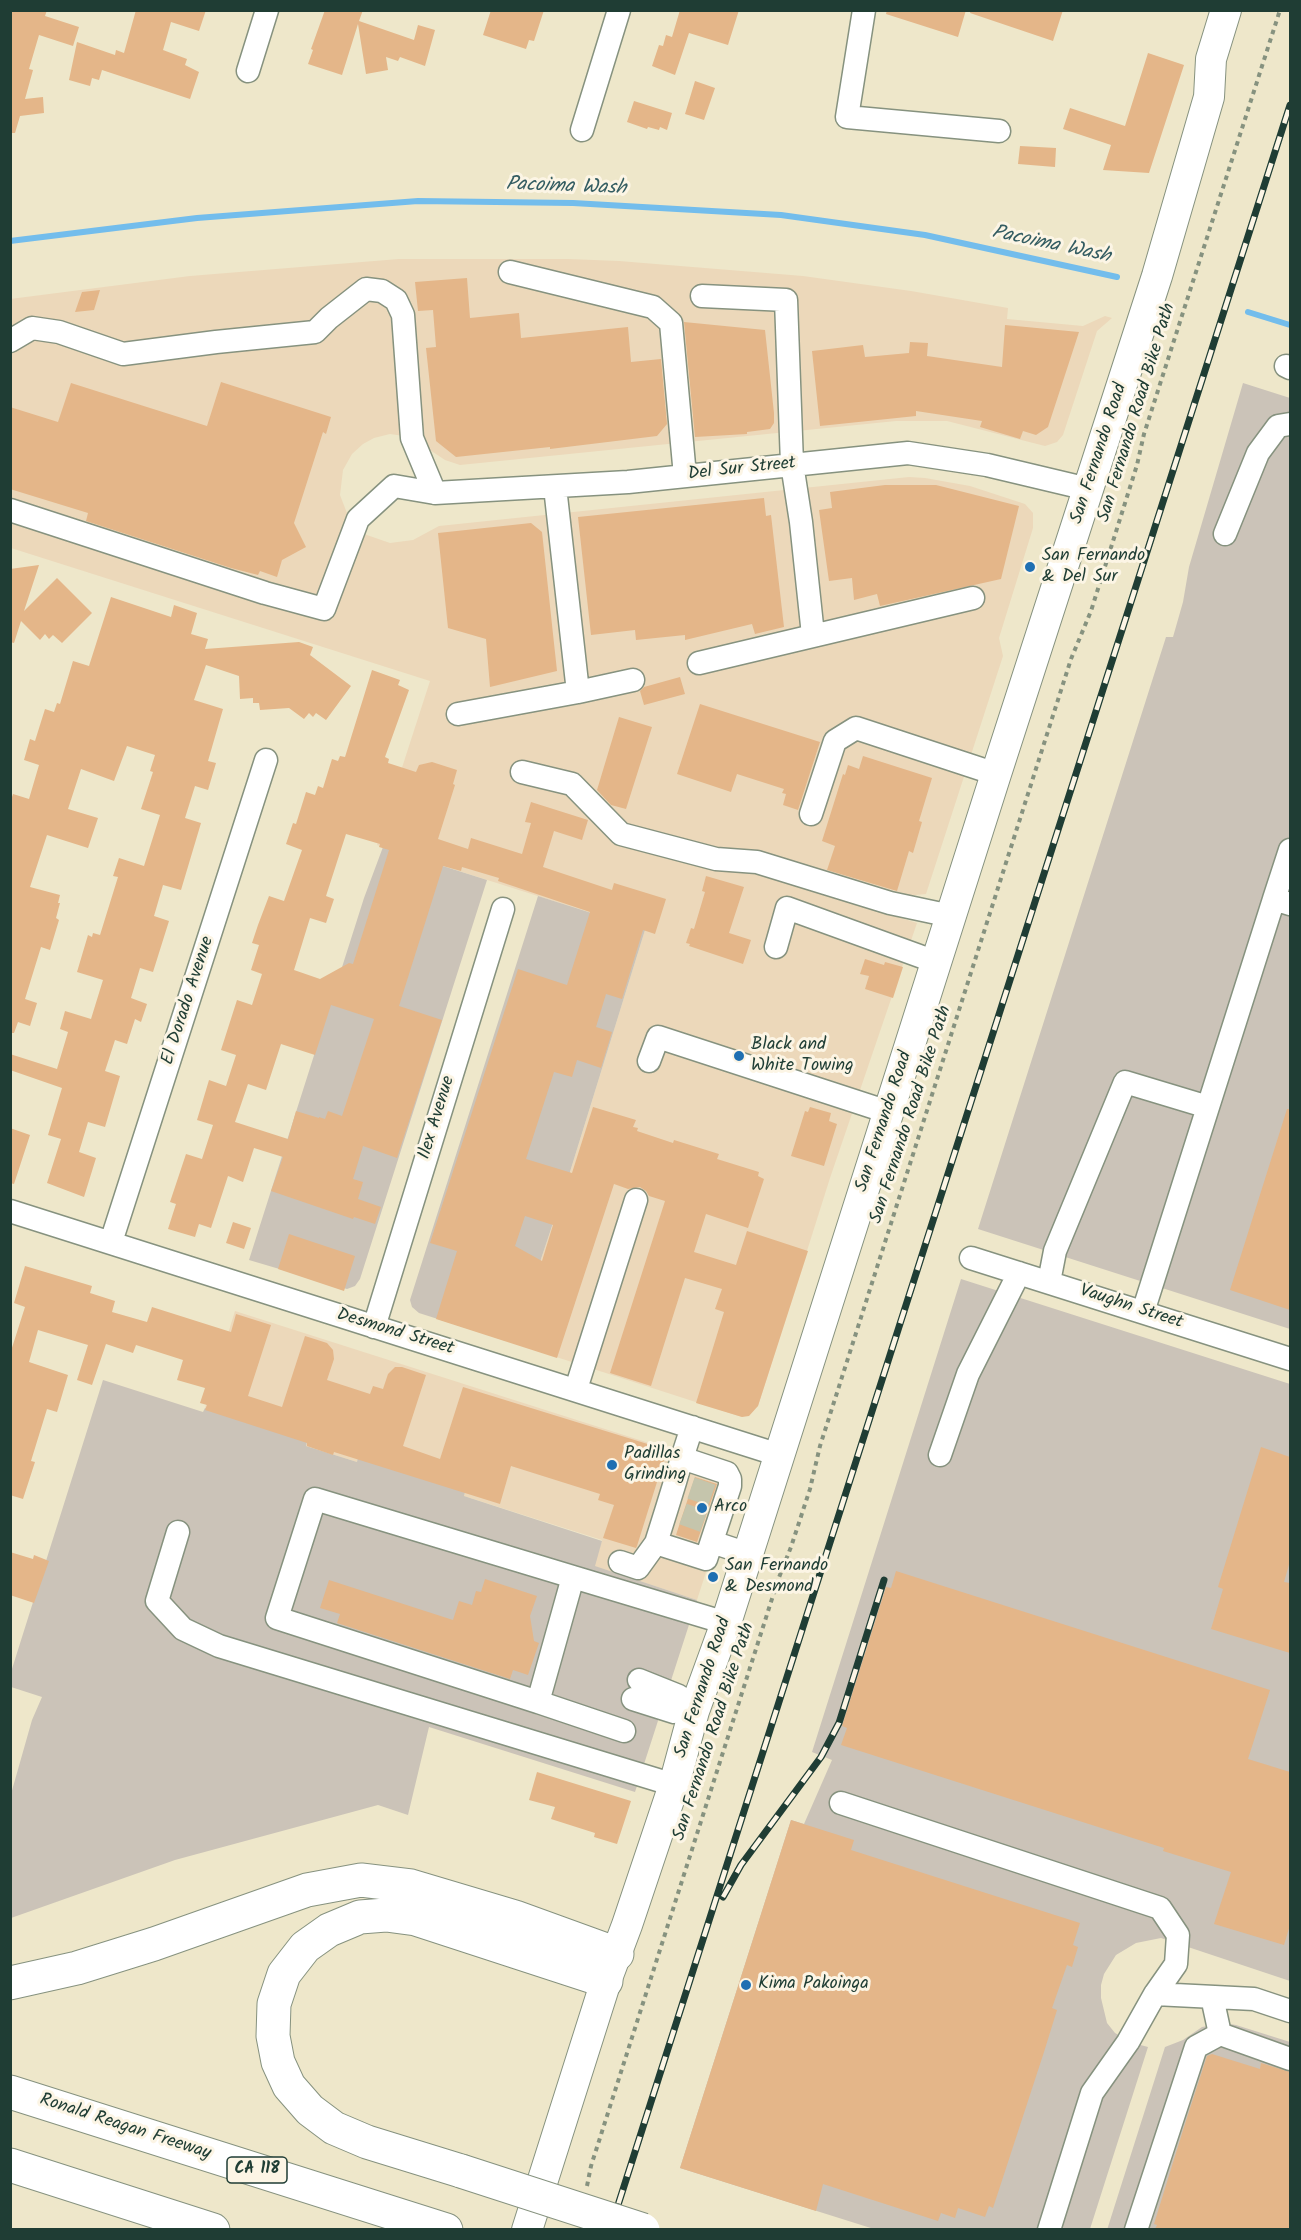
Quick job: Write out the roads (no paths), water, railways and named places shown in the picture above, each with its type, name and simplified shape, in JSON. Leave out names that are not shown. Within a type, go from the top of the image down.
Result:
[{"type":"highway","points":[[10,1983],[77,1968],[306,1890],[361,1880],[411,1886],[515,1917],[612,1968]]},
{"type":"highway","points":[[612,1968],[416,1919],[386,1915],[360,1917],[329,1930],[305,1947],[284,1974],[274,2004],[273,2036],[278,2062],[289,2086],[310,2110],[334,2128],[368,2142],[643,2229]]},
{"type":"highway","name":"Ronald Reagan Freeway","points":[[10,2092],[446,2229]]},
{"type":"highway","points":[[10,2165],[213,2229]]},
{"type":"main road","name":"San Fernando Road","points":[[527,2229],[674,1785],[690,1709],[726,1623],[1157,276],[1209,97],[1211,59],[1226,10]]},
{"type":"main road","points":[[1209,97],[1230,67],[1247,10]]},
{"type":"street","points":[[248,71],[267,10]]},
{"type":"street","points":[[582,130],[619,10]]},
{"type":"street","points":[[864,10],[847,117],[999,131]]},
{"type":"street","points":[[510,272],[653,307],[671,323],[685,476]]},
{"type":"street","points":[[10,341],[32,328],[59,332],[123,354],[315,332],[366,289],[382,291],[396,300],[403,315],[412,438],[435,493]]},
{"type":"street","points":[[702,296],[786,300],[792,464],[801,522],[813,636]]},
{"type":"street","points":[[1225,534],[1258,453],[1278,426],[1290,424]]},
{"type":"street","name":"Del Sur Street","points":[[10,510],[265,593],[324,609],[358,519],[393,486],[435,493],[555,487],[628,482],[908,453],[987,465],[1088,489]]},
{"type":"street","points":[[555,487],[578,692]]},
{"type":"street","points":[[699,663],[973,598]]},
{"type":"street","points":[[458,714],[633,680]]},
{"type":"street","points":[[811,814],[835,741],[856,728],[996,774]]},
{"type":"street","name":"El Dorado Avenue","points":[[111,1242],[266,760]]},
{"type":"street","points":[[522,772],[572,784],[621,834],[716,859],[757,862],[890,903],[951,916]]},
{"type":"street","points":[[1143,1312],[1208,1107],[1282,902],[1290,850]]},
{"type":"street","points":[[776,946],[787,908],[936,962]]},
{"type":"street","name":"Ilex Avenue","points":[[374,1326],[503,909]]},
{"type":"street","points":[[649,1060],[658,1037],[888,1112]]},
{"type":"street","points":[[1049,1282],[1055,1251],[1125,1082],[1208,1107]]},
{"type":"street","points":[[576,1389],[636,1200]]},
{"type":"street","name":"Desmond Street","points":[[10,1211],[779,1455]]},
{"type":"street","name":"Vaughn Street","points":[[971,1258],[1290,1359]]},
{"type":"street","points":[[940,1455],[969,1374],[1019,1273]]},
{"type":"street","points":[[620,1562],[638,1568],[675,1511],[683,1485],[682,1458],[692,1427]]},
{"type":"street","points":[[656,1543],[706,1559],[730,1479],[727,1473],[682,1458]]},
{"type":"street","points":[[624,1731],[277,1618],[315,1499],[726,1623]]},
{"type":"street","points":[[723,1499],[761,1512]]},
{"type":"street","points":[[714,1531],[748,1554]]},
{"type":"street","points":[[177,1532],[158,1601],[183,1629],[219,1646],[674,1785]]},
{"type":"street","points":[[538,1702],[573,1577]]},
{"type":"street","points":[[636,1689],[674,1712],[690,1709]]},
{"type":"street","points":[[842,1803],[1160,1908],[1178,1935],[1176,1964],[1155,1994],[1128,2042],[1092,2093],[1049,2229]]},
{"type":"street","points":[[1155,1994],[1254,1999],[1290,2012]]},
{"type":"street","points":[[1212,1997],[1220,2034]]},
{"type":"street","points":[[1136,2229],[1196,2047],[1220,2034],[1290,2058]]},
{"type":"waterway","name":"Pacoima Wash","points":[[10,241],[197,218],[418,201],[573,203],[781,215],[925,235],[1117,277]]},
{"type":"waterway","name":"Pacoima Wash","points":[[1248,312],[1290,325]]},
{"type":"tunnel","points":[[691,1488],[720,1498]]},
{"type":"tunnel","points":[[683,1514],[711,1524]]},
{"type":"railway","points":[[610,2230],[1290,105]]},
{"type":"railway","points":[[723,1897],[741,1865],[821,1757],[839,1723],[884,1580]]},
{"type":"place","name":"San Fernando & Del Sur","points":[[1030,567]]},
{"type":"place","name":"Black and White Towing","points":[[739,1056]]},
{"type":"place","name":"Padillas Grinding","points":[[612,1465]]},
{"type":"place","name":"Arco","points":[[702,1508]]},
{"type":"place","name":"San Fernando & Desmond","points":[[713,1577]]},
{"type":"place","name":"Kima Pakoinga","points":[[746,1985]]}]
